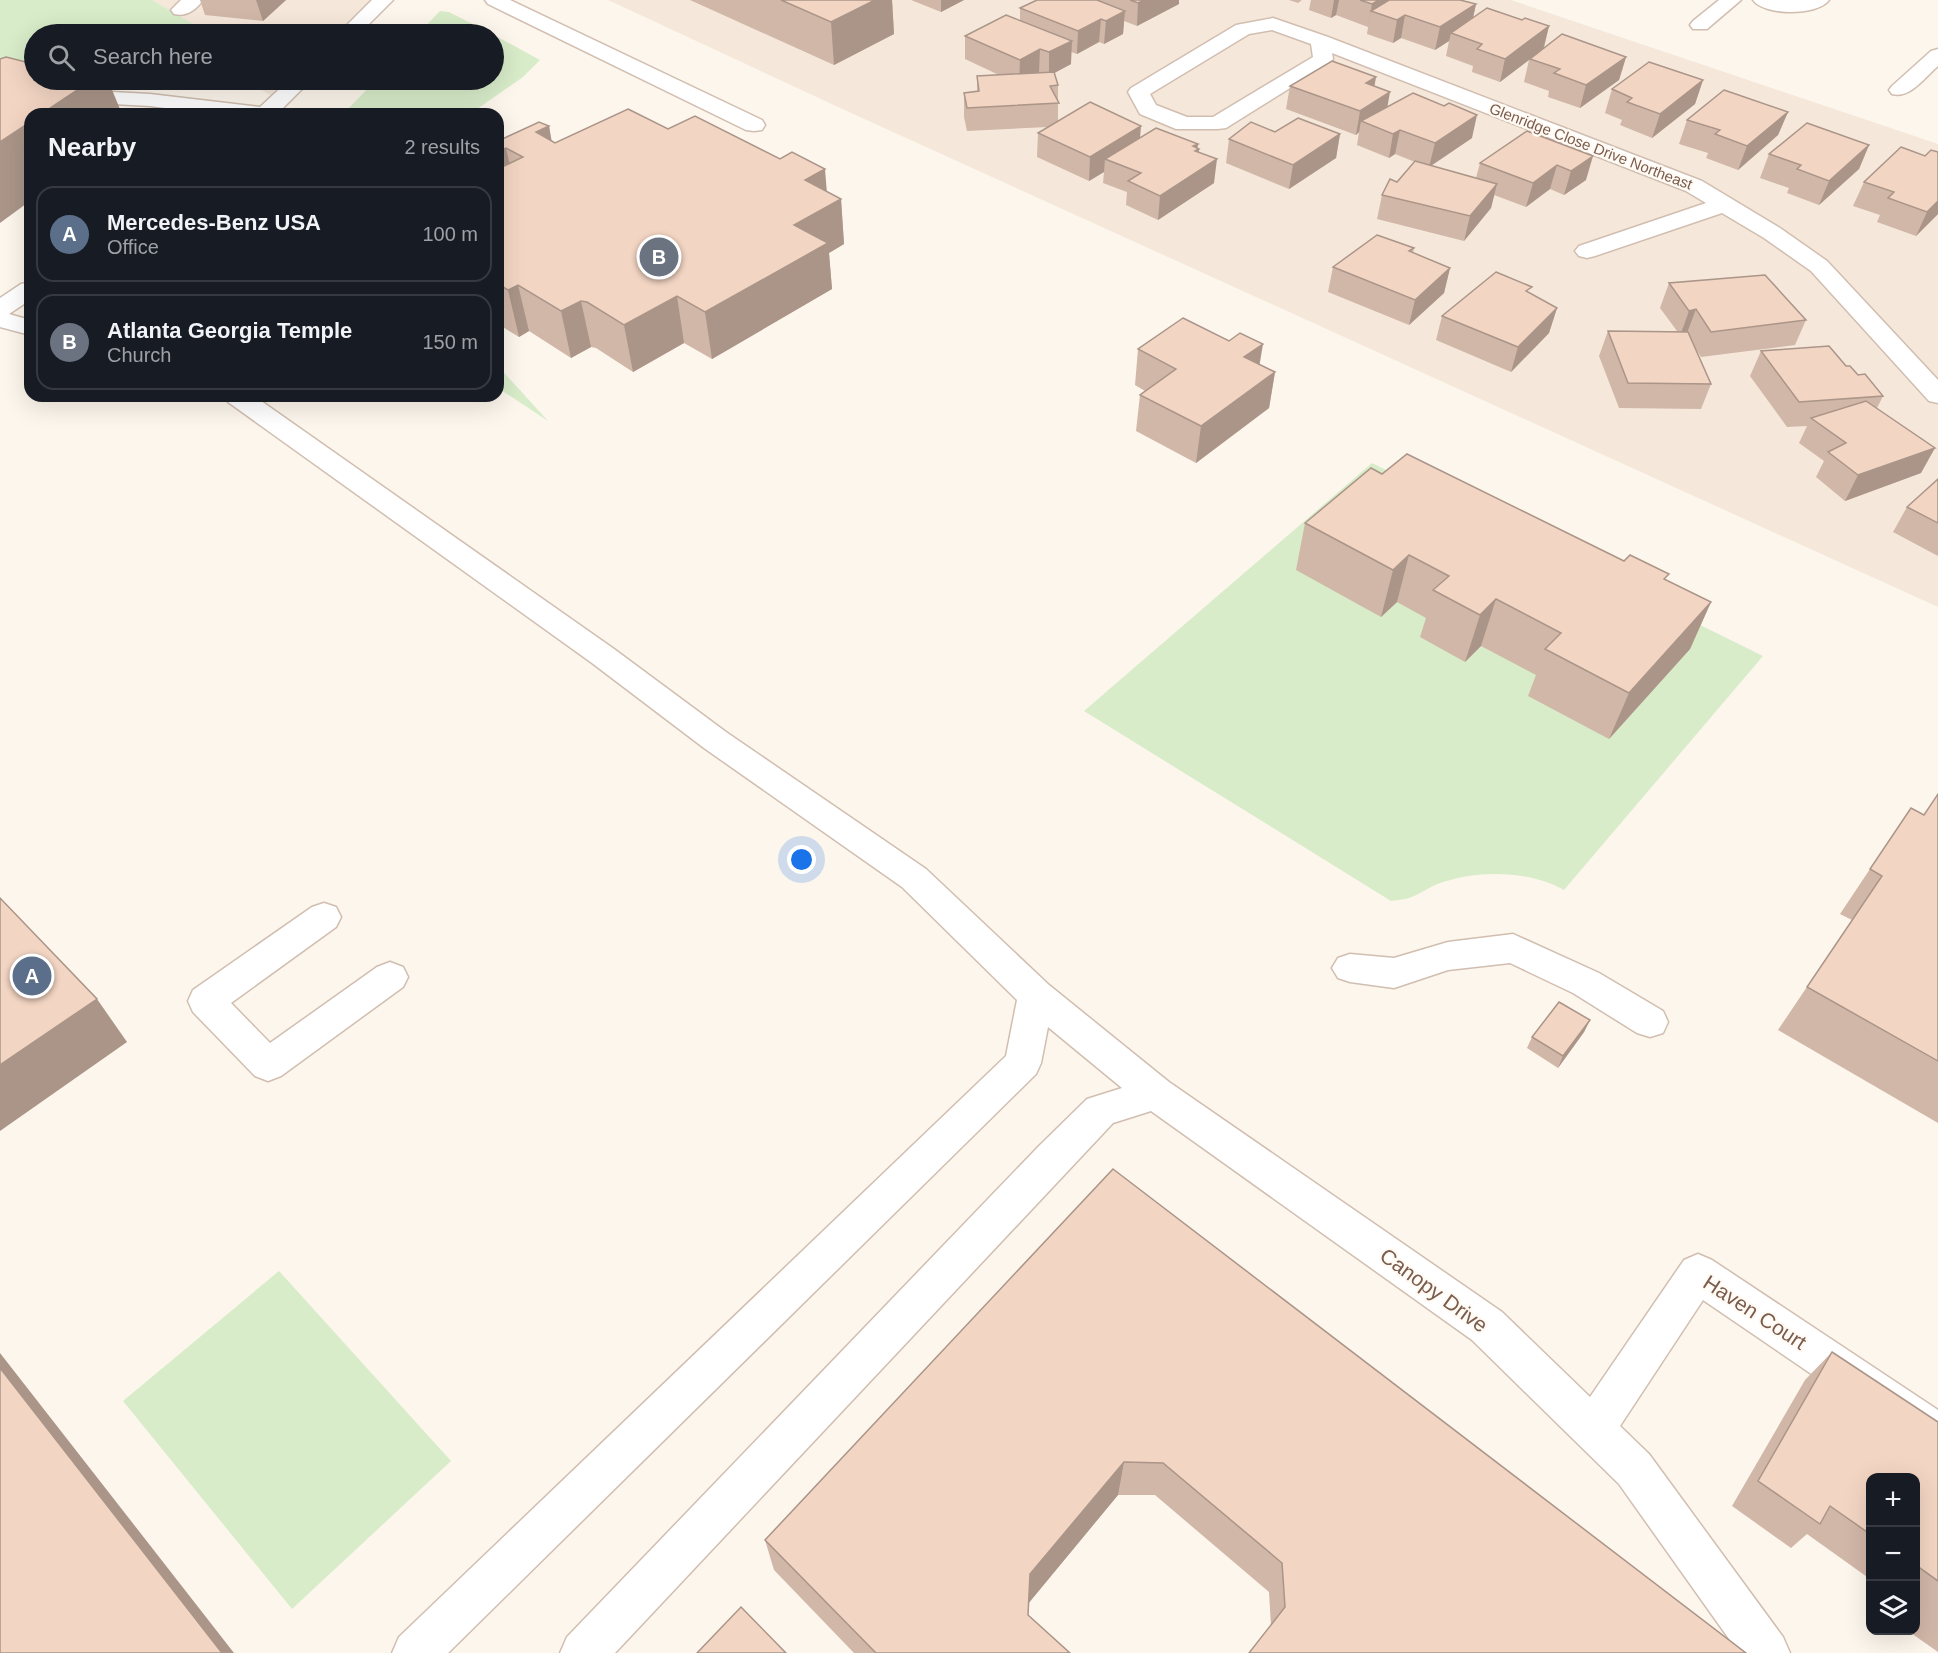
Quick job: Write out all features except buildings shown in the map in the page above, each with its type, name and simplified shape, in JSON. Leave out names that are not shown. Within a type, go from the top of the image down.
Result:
[{"type":"street","points":[[495,0],[754,124]]},
{"type":"street","points":[[1700,25],[1731,0]]},
{"type":"street","points":[[1763,0],[1789,6],[1826,1]]},
{"type":"street","points":[[346,24],[377,6]]},
{"type":"street","points":[[358,24],[377,6]]},
{"type":"street","name":"Glenridge Close Drive Northeast","points":[[1321,41],[1323,59],[1218,123],[1184,124],[1148,109],[1138,92],[1243,29],[1273,24],[1321,41],[1694,186],[1772,233],[1819,266],[1938,395]]},
{"type":"street","points":[[1899,90],[1938,55]]},
{"type":"street","points":[[65,94],[93,90]]},
{"type":"street","points":[[271,108],[290,90]]},
{"type":"street","points":[[0,92],[150,100],[215,108]]},
{"type":"street","points":[[1587,251],[1725,204]]},
{"type":"street","points":[[0,309],[24,293]]},
{"type":"street","points":[[0,319],[24,326]]},
{"type":"street","name":"Canopy Drive","points":[[245,402],[603,656],[715,740],[914,879],[1036,996],[1156,1093],[1487,1326],[1634,1469],[1767,1653]]},
{"type":"street","points":[[324,917],[206,1001],[268,1065],[390,977]]},
{"type":"street","points":[[1350,968],[1394,973],[1448,956],[1513,948],[1586,983],[1650,1022]]},
{"type":"street","points":[[415,1653],[1023,1064],[1036,996]]},
{"type":"street","points":[[584,1653],[1076,1134],[1100,1111],[1156,1093]]},
{"type":"street","name":"Haven Court","points":[[1593,1429],[1698,1274],[1938,1435]]},
{"type":"shaded area","points":[[108,0],[383,0],[360,24],[150,24]]},
{"type":"shaded area","points":[[608,0],[1511,0],[1938,144],[1938,607],[838,107]]},
{"type":"shaded area","points":[[261,90],[288,90],[277,99]]},
{"type":"green space","points":[[0,0],[152,0],[193,24],[24,24],[24,76],[0,76]]},
{"type":"green space","points":[[440,11],[449,12],[472,24],[428,24]]},
{"type":"green space","points":[[504,40],[540,60],[523,77],[479,108],[349,108],[366,90],[504,90]]},
{"type":"green space","points":[[504,373],[548,421],[504,392]]},
{"type":"green space","points":[[1372,463],[1763,656],[1564,890],[1535,879],[1486,874],[1437,884],[1412,897],[1391,901],[1084,711]]},
{"type":"green space","points":[[279,1271],[451,1461],[292,1609],[123,1401]]},
{"type":"place","name":"Atlanta Georgia Temple","points":[[659,257]]},
{"type":"place","name":"Mercedes-Benz USA","points":[[32,976]]}]
